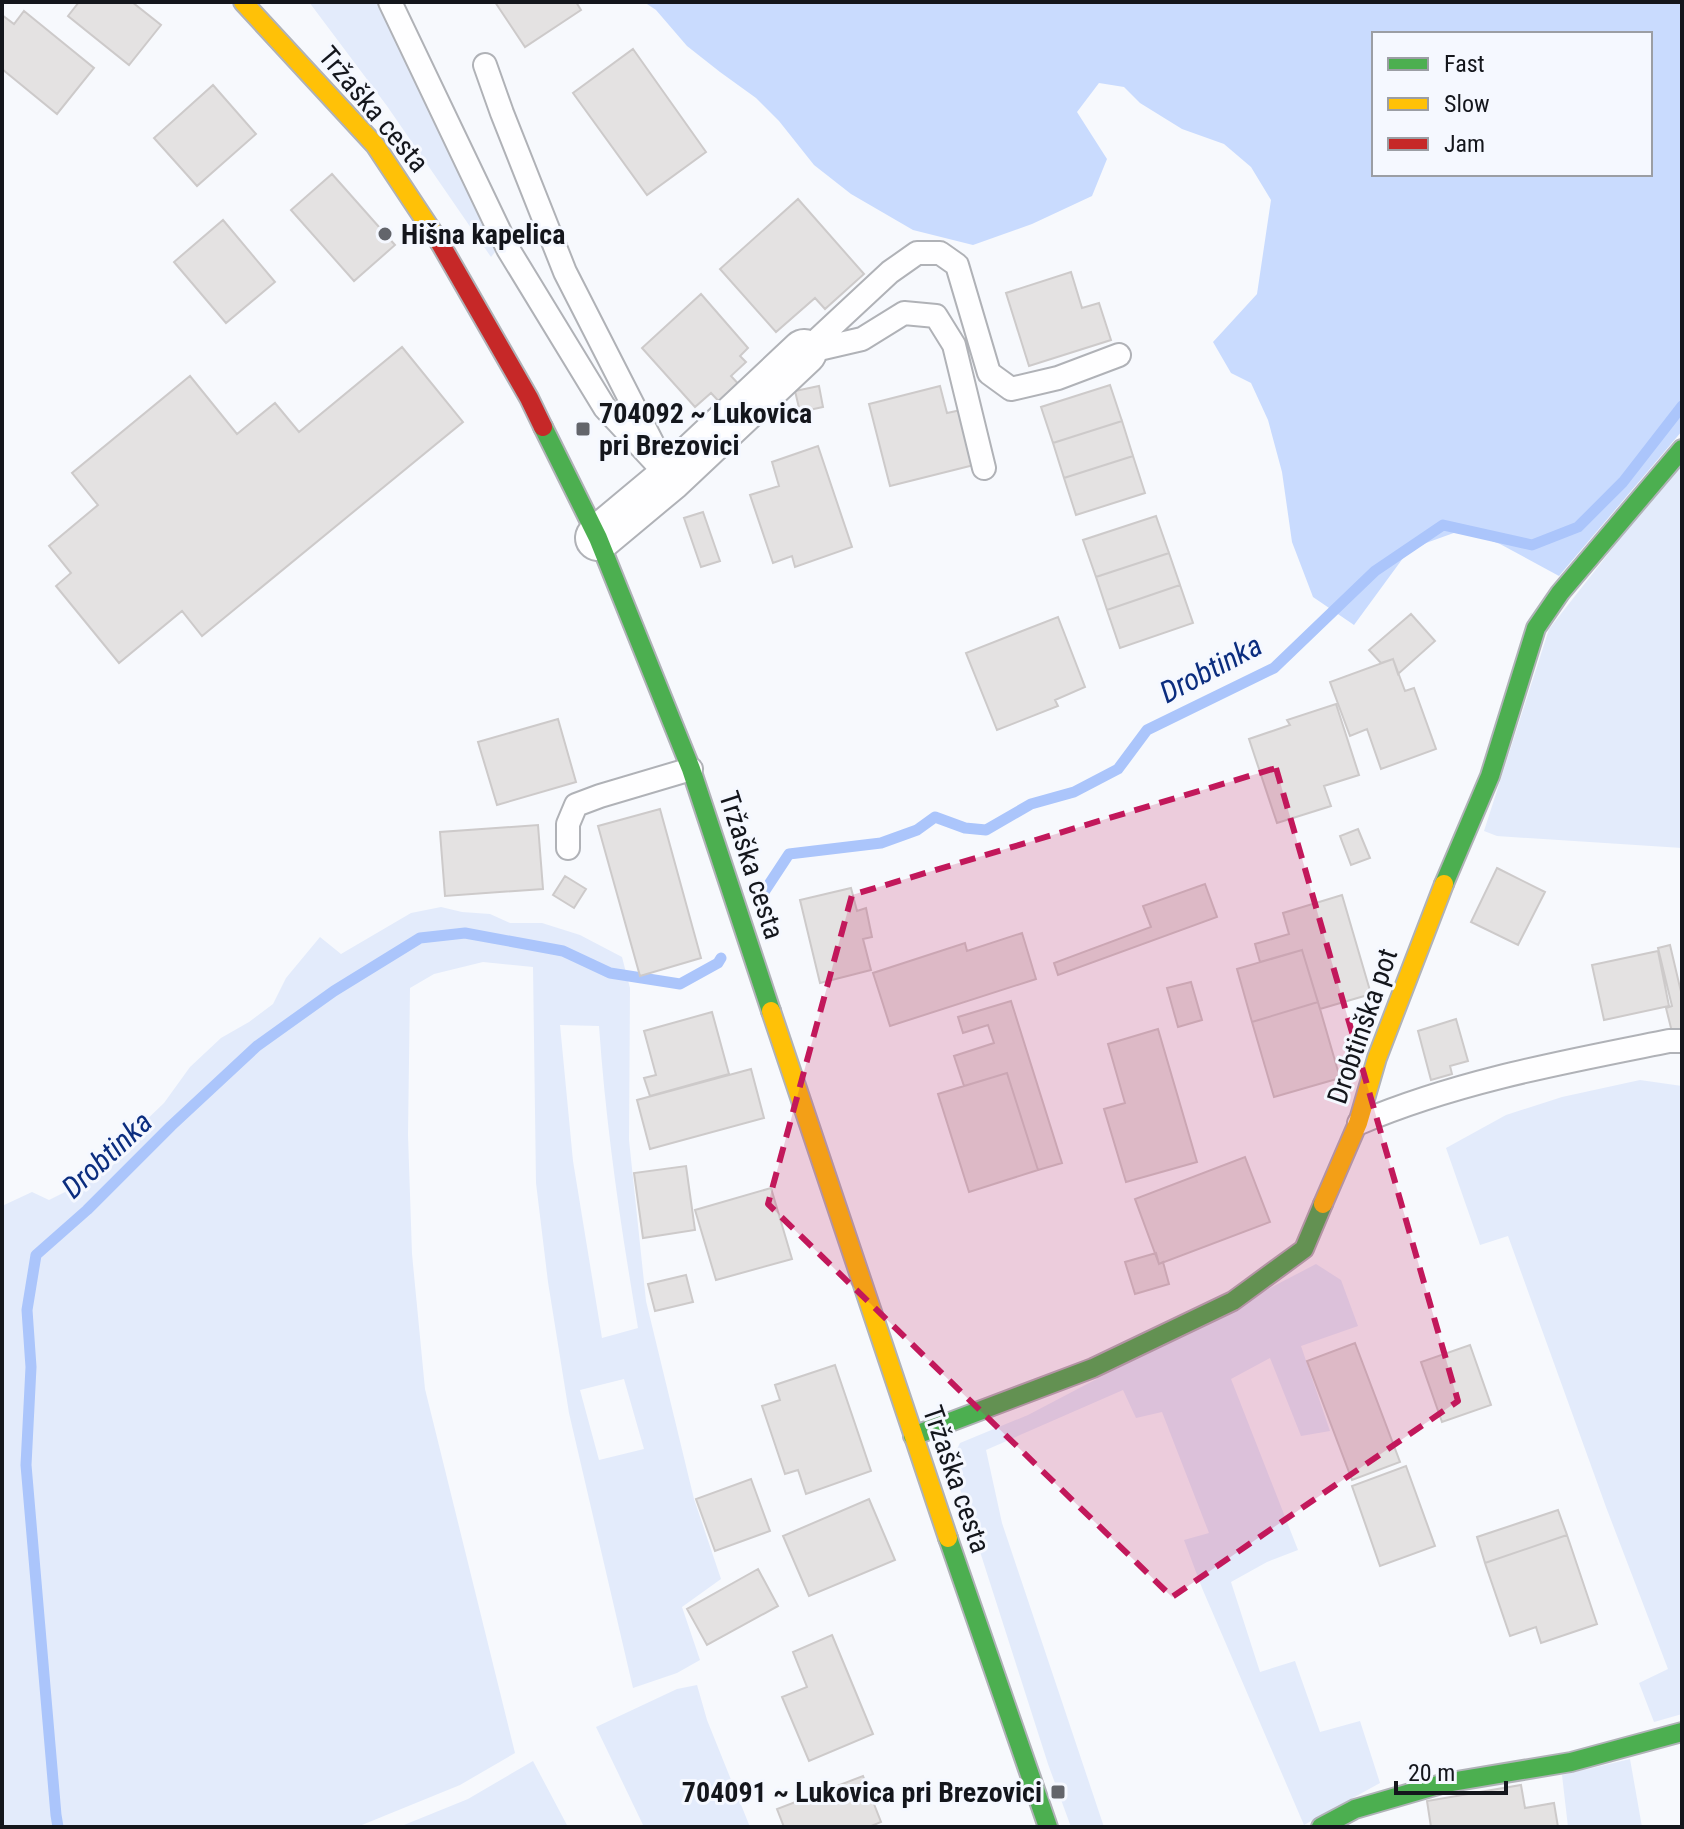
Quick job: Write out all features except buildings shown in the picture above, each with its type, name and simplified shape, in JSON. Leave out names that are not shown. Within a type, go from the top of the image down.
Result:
[{"type":"main road","name":"Tržaška cesta","points":[[243,2],[375,145],[434,232],[529,398],[598,538],[691,769],[913,1436],[1048,1827]]},
{"type":"main road","name":"Drobtinška pot","points":[[913,1436],[1093,1368],[1233,1301],[1304,1249],[1358,1123],[1377,1058],[1430,919],[1490,776],[1536,628],[1560,593],[1682,449]]},
{"type":"main road","points":[[1321,1827],[1355,1809],[1419,1790],[1571,1762],[1682,1732]]},
{"type":"street","points":[[598,538],[670,478],[804,352]]},
{"type":"lane","points":[[390,2],[508,249],[605,408],[670,478]]},
{"type":"lane","points":[[485,65],[565,272],[670,478]]},
{"type":"lane","points":[[804,352],[890,272],[917,253],[940,253],[957,265],[989,373],[1011,389],[1058,378],[1119,355]]},
{"type":"lane","points":[[804,352],[862,339],[904,313],[936,316],[954,345],[984,468]]},
{"type":"lane","points":[[568,848],[568,824],[576,805],[691,769]]},
{"type":"lane","points":[[1358,1123],[1392,1109],[1519,1072],[1669,1041],[1682,1041]]},
{"type":"highlighted area","points":[[1276,768],[1458,1401],[1172,1597],[768,1204],[852,895]]},
{"type":"shaded area","points":[[309,2],[379,2],[499,247],[491,257],[387,106]]},
{"type":"shaded area","points":[[644,2],[1682,2],[1682,431],[1559,576],[1500,544],[1462,530],[1406,554],[1354,625],[1313,597],[1292,542],[1282,472],[1268,420],[1251,383],[1231,373],[1213,342],[1257,294],[1271,200],[1251,167],[1224,144],[1182,129],[1140,103],[1124,87],[1099,83],[1077,112],[1107,159],[1092,196],[1032,224],[973,245],[913,230],[851,194],[814,165],[756,98],[687,46],[656,10]]},
{"type":"shaded area","points":[[1682,460],[1682,848],[1497,836],[1484,831],[1549,629]]},
{"type":"shaded area","points":[[441,907],[490,914],[510,923],[542,923],[580,935],[622,957],[630,988],[629,1140],[646,1301],[694,1499],[721,1579],[682,1607],[700,1660],[677,1673],[633,1688],[569,1413],[548,1282],[536,1183],[533,967],[483,962],[434,974],[410,988],[408,1135],[412,1254],[425,1389],[515,1753],[460,1785],[357,1827],[2,1827],[2,1206],[32,1192],[49,1200],[101,1174],[130,1152],[140,1126],[164,1103],[190,1067],[221,1038],[273,1004],[286,978],[320,937],[341,954],[411,913]],"holes":[[[560,1025],[599,1026],[615,1178],[638,1328],[602,1338],[573,1161]],[[624,1379],[644,1449],[599,1460],[580,1390]]]},
{"type":"shaded area","points":[[1640,1080],[1682,1086],[1682,1714],[1654,1722],[1639,1683],[1668,1669],[1508,1236],[1480,1245],[1446,1148],[1506,1115],[1562,1097]]},
{"type":"shaded area","points":[[1316,1264],[1341,1280],[1358,1326],[1301,1346],[1330,1431],[1301,1436],[1270,1358],[1231,1379],[1298,1550],[1267,1562],[1231,1582],[1260,1672],[1295,1661],[1320,1732],[1360,1721],[1380,1783],[1304,1825],[1184,1540],[1209,1533],[1162,1412],[1136,1418],[1123,1390],[986,1450],[1002,1523],[1104,1827],[1071,1827],[951,1461],[960,1443],[1028,1415]]},
{"type":"shaded area","points":[[697,1685],[707,1720],[750,1827],[644,1827],[596,1727],[677,1689]]},
{"type":"shaded area","points":[[1630,1759],[1642,1827],[1568,1827],[1562,1775]]},
{"type":"shaded area","points":[[533,1761],[568,1827],[399,1827],[468,1799]]},
{"type":"waterway","name":"Drobtinka","points":[[764,892],[789,854],[881,843],[917,830],[935,817],[965,828],[986,830],[1031,804],[1074,792],[1118,769],[1147,730],[1274,668],[1375,571],[1443,525],[1532,545],[1578,527],[1623,482],[1682,406]]},
{"type":"waterway","name":"Drobtinka","points":[[58,1827],[26,1465],[31,1367],[27,1310],[36,1255],[257,1046],[334,991],[420,938],[465,933],[563,951],[610,973],[680,984],[718,963],[721,958]]},
{"type":"traffic: fast","points":[[543,427],[598,538],[691,769],[771,1011]]},
{"type":"traffic: fast","points":[[1444,884],[1490,776],[1536,628],[1560,593],[1682,449]]},
{"type":"traffic: fast","points":[[913,1436],[1093,1368],[1233,1301],[1304,1249],[1323,1204]]},
{"type":"traffic: fast","points":[[948,1538],[1048,1827]]},
{"type":"traffic: fast","points":[[1321,1827],[1355,1809],[1445,1783],[1571,1762],[1682,1732]]},
{"type":"traffic: slow","points":[[243,2],[375,145],[440,243]]},
{"type":"traffic: slow","points":[[1323,1204],[1358,1123],[1377,1058],[1444,884]]},
{"type":"traffic: slow","points":[[771,1011],[948,1538]]},
{"type":"traffic: jam","points":[[440,243],[543,427]]},
{"type":"place","name":"Hišna kapelica","points":[[385,234]]},
{"type":"place","name":"704092 ~ Lukovica pri Brezovici","points":[[583,429]]},
{"type":"place","name":"704091 ~ Lukovica pri Brezovici","points":[[1058,1792]]}]
